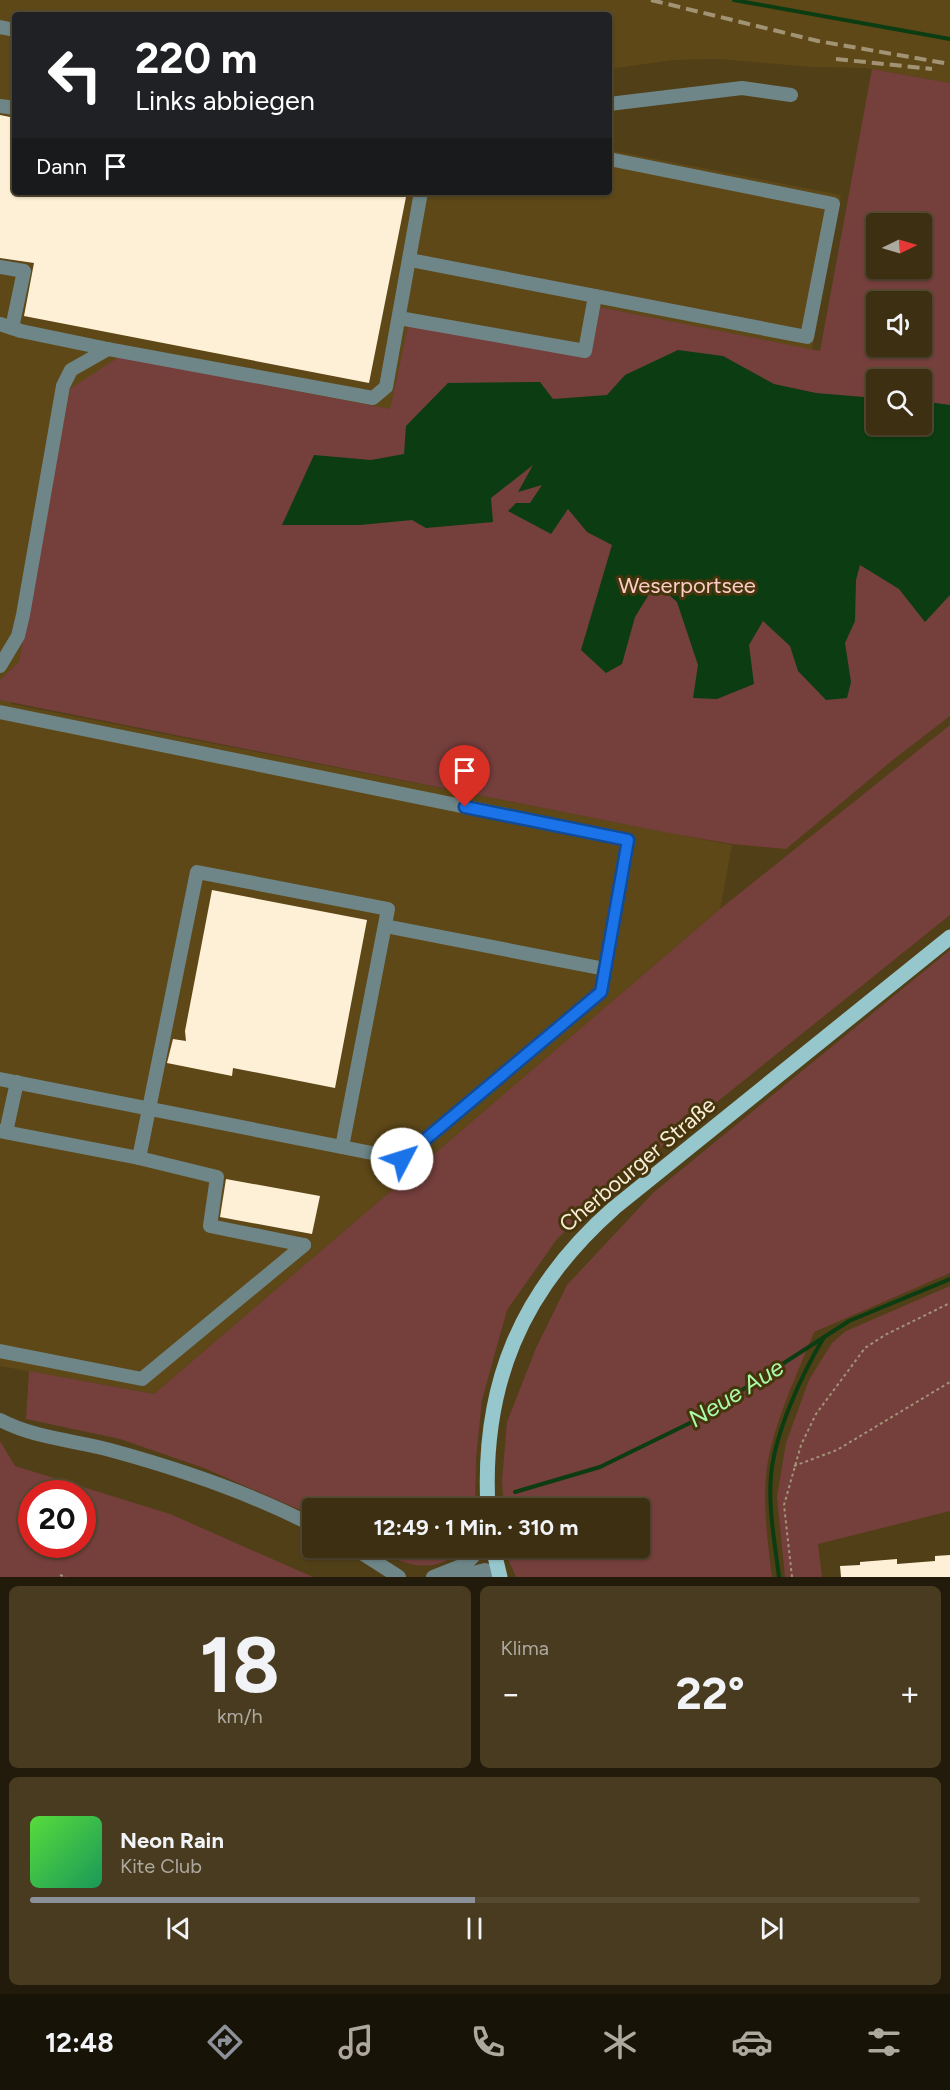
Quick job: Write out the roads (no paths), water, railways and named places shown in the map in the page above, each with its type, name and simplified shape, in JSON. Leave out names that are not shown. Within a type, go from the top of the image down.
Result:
[{"type":"main road","name":"Cherbourger Straße","points":[[489,1498],[489,1449],[504,1369],[526,1314],[556,1268],[591,1229],[614,1208],[950,937]]},
{"type":"main road","points":[[495,1558],[498,1576]]},
{"type":"street","points":[[612,104],[742,88],[791,95]]},
{"type":"street","points":[[410,260],[807,338],[832,204],[612,160]]},
{"type":"street","points":[[0,267],[24,271],[6,326],[108,349],[373,398],[386,387],[421,195]]},
{"type":"street","points":[[399,318],[585,351],[595,296]]},
{"type":"street","points":[[0,666],[18,636],[23,615],[63,386],[71,370],[108,349]]},
{"type":"street","points":[[0,712],[628,840],[601,992],[402,1159],[0,1079]]},
{"type":"street","points":[[139,1158],[197,872],[388,909],[342,1147]]},
{"type":"street","points":[[385,926],[605,969]]},
{"type":"street","points":[[0,1351],[142,1379],[304,1245],[210,1226],[217,1177],[139,1158],[3,1131],[17,1082]]},
{"type":"street","points":[[0,1420],[26,1432],[83,1442],[199,1477],[302,1520]]},
{"type":"street","points":[[370,1558],[394,1573],[412,1577]]},
{"type":"street","points":[[434,1577],[466,1564],[472,1558]]},
{"type":"street","points":[[458,1577],[485,1570],[498,1576]]},
{"type":"waterway","points":[[734,0],[950,39]]},
{"type":"waterway","name":"Neue Aue","points":[[515,1492],[600,1467],[694,1421],[849,1321],[950,1279]]},
{"type":"waterway","points":[[779,1577],[770,1500],[774,1458],[791,1404],[824,1337]]},
{"type":"railway","points":[[651,0],[818,41],[950,64]]},
{"type":"railway","points":[[836,59],[932,69]]},
{"type":"park label","name":"Weserportsee","points":[[687,585]]}]
